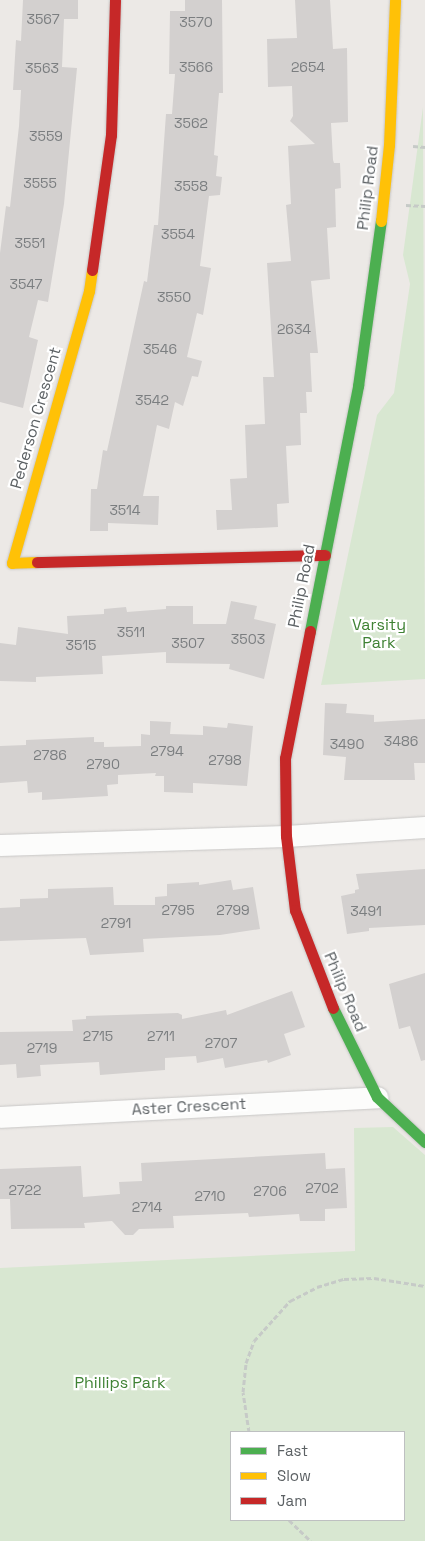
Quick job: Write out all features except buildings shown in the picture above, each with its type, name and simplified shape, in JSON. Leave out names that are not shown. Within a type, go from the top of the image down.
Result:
[{"type":"street","name":"Pederson Crescent","points":[[115,0],[112,135],[89,291],[12,563],[324,555]]},
{"type":"street","name":"Philip Road","points":[[395,0],[389,144],[383,203],[358,386],[285,758],[286,836],[295,910],[337,1019],[377,1097],[425,1142]]},
{"type":"street","points":[[0,845],[286,836],[425,827]]},
{"type":"street","name":"Aster Crescent","points":[[0,1117],[377,1097]]},
{"type":"path","points":[[249,1431],[243,1392],[246,1363],[254,1341],[290,1301],[317,1287],[344,1279],[374,1278],[425,1286]]},
{"type":"path","points":[[290,1521],[311,1541]]},
{"type":"green space","name":"Varsity Park","points":[[423,107],[425,679],[321,685],[377,415],[394,393],[410,284],[403,255]]},
{"type":"green space","name":"Phillips Park","points":[[393,1127],[425,1155],[425,1541],[0,1541],[0,1268],[355,1251],[354,1128]]},
{"type":"traffic: fast","points":[[310,631],[358,386],[381,221]]},
{"type":"traffic: fast","points":[[333,1008],[377,1097],[425,1142]]},
{"type":"traffic: slow","points":[[381,221],[389,145],[395,0]]},
{"type":"traffic: slow","points":[[37,562],[12,563],[89,291],[92,270]]},
{"type":"traffic: jam","points":[[92,270],[111,135],[115,0]]},
{"type":"traffic: jam","points":[[37,562],[325,555]]},
{"type":"traffic: jam","points":[[310,631],[285,758],[286,836],[295,910],[333,1008]]}]
